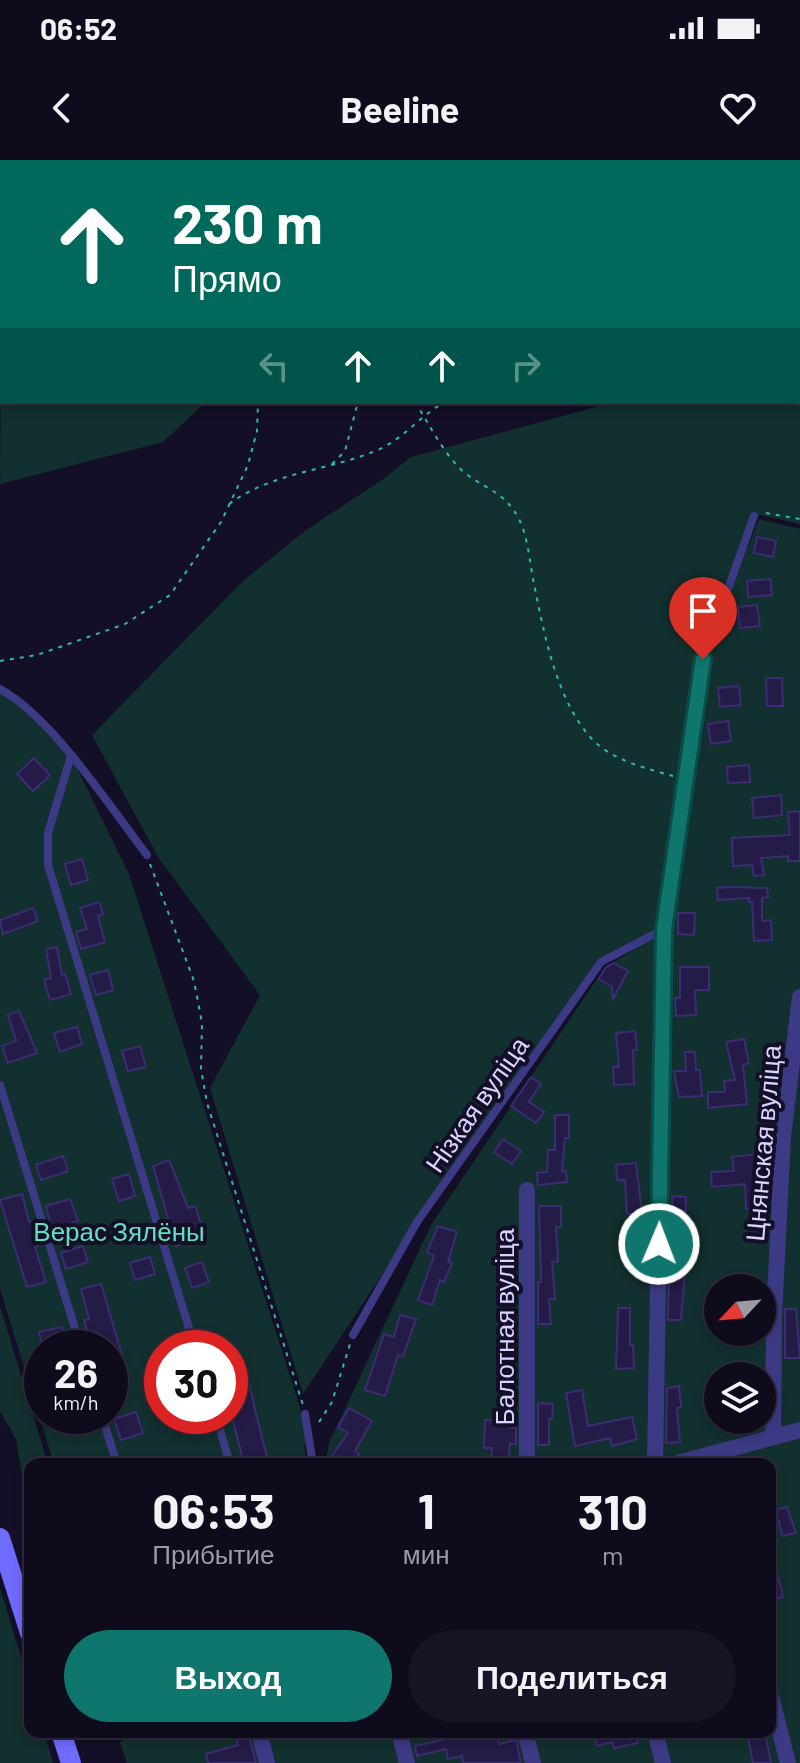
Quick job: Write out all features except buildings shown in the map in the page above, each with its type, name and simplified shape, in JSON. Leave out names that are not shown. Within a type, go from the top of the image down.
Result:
[{"type":"main road","points":[[0,1538],[24,1614]]},
{"type":"main road","points":[[68,1738],[71,1763]]},
{"type":"street","points":[[655,1458],[664,929],[682,804]]},
{"type":"street","name":"Цнянская вуліца","points":[[773,1436],[774,1316],[783,1137],[800,997]]},
{"type":"street","name":"Балотная вуліца","points":[[527,1190],[527,1458]]},
{"type":"street","points":[[710,1458],[800,1430]]},
{"type":"street","points":[[776,1716],[788,1763]]},
{"type":"street","points":[[261,1738],[267,1763]]},
{"type":"street","points":[[401,1738],[407,1763]]},
{"type":"street","points":[[527,1738],[533,1763]]},
{"type":"street","points":[[657,1738],[663,1763]]},
{"type":"lane","points":[[682,804],[703,659],[754,516]]},
{"type":"lane","points":[[0,689],[17,698],[71,756],[147,855]]},
{"type":"lane","points":[[71,756],[48,833],[48,865],[190,1330]]},
{"type":"lane","name":"Нізкая вуліца","points":[[353,1335],[417,1222],[601,962],[664,929]]},
{"type":"lane","points":[[0,1085],[75,1330]]},
{"type":"lane","points":[[305,1414],[312,1458]]},
{"type":"lane","points":[[108,1434],[115,1458]]},
{"type":"lane","points":[[221,1434],[228,1458]]},
{"type":"path","points":[[0,661],[37,655],[125,624],[170,595],[221,522],[248,465],[257,431],[258,404]]},
{"type":"path","points":[[331,465],[345,451],[357,404]]},
{"type":"path","points":[[416,404],[453,459],[468,475],[509,502],[521,522],[547,648],[572,709],[592,739],[630,764],[686,780]]},
{"type":"path","points":[[228,505],[258,486],[377,450],[400,438],[442,404]]},
{"type":"path","points":[[754,516],[763,513],[800,519]]},
{"type":"path","points":[[147,855],[194,981],[202,1023],[201,1069],[207,1103],[305,1414]]},
{"type":"path","points":[[308,1434],[332,1402],[353,1335]]},
{"type":"green space","points":[[1,404],[204,404],[163,442],[0,484]]},
{"type":"green space","points":[[608,404],[800,404],[800,524],[761,515],[754,517],[716,626],[759,519],[800,529],[800,1763],[127,1763],[120,1742],[123,1738],[776,1738],[776,1458],[326,1458],[329,1443],[431,1225],[605,967],[669,929],[601,962],[417,1222],[303,1394],[210,1088],[260,995],[158,857],[92,735],[242,582],[306,530],[411,457]]},
{"type":"green space","name":"Верас Зялёны","points":[[0,689],[17,698],[71,756],[129,874],[297,1398],[309,1442],[304,1445],[306,1458],[52,1458],[45,1434],[128,1434],[128,1330],[24,1330],[24,1367],[0,1289]]},
{"type":"green space","points":[[0,1306],[24,1385],[24,1434],[39,1434],[46,1458],[24,1458],[24,1488],[16,1439],[0,1411]]},
{"type":"green space","points":[[0,1588],[24,1666],[24,1738],[46,1738],[53,1763],[0,1763]]},
{"type":"route","points":[[659,1244],[664,929],[703,659]]}]
